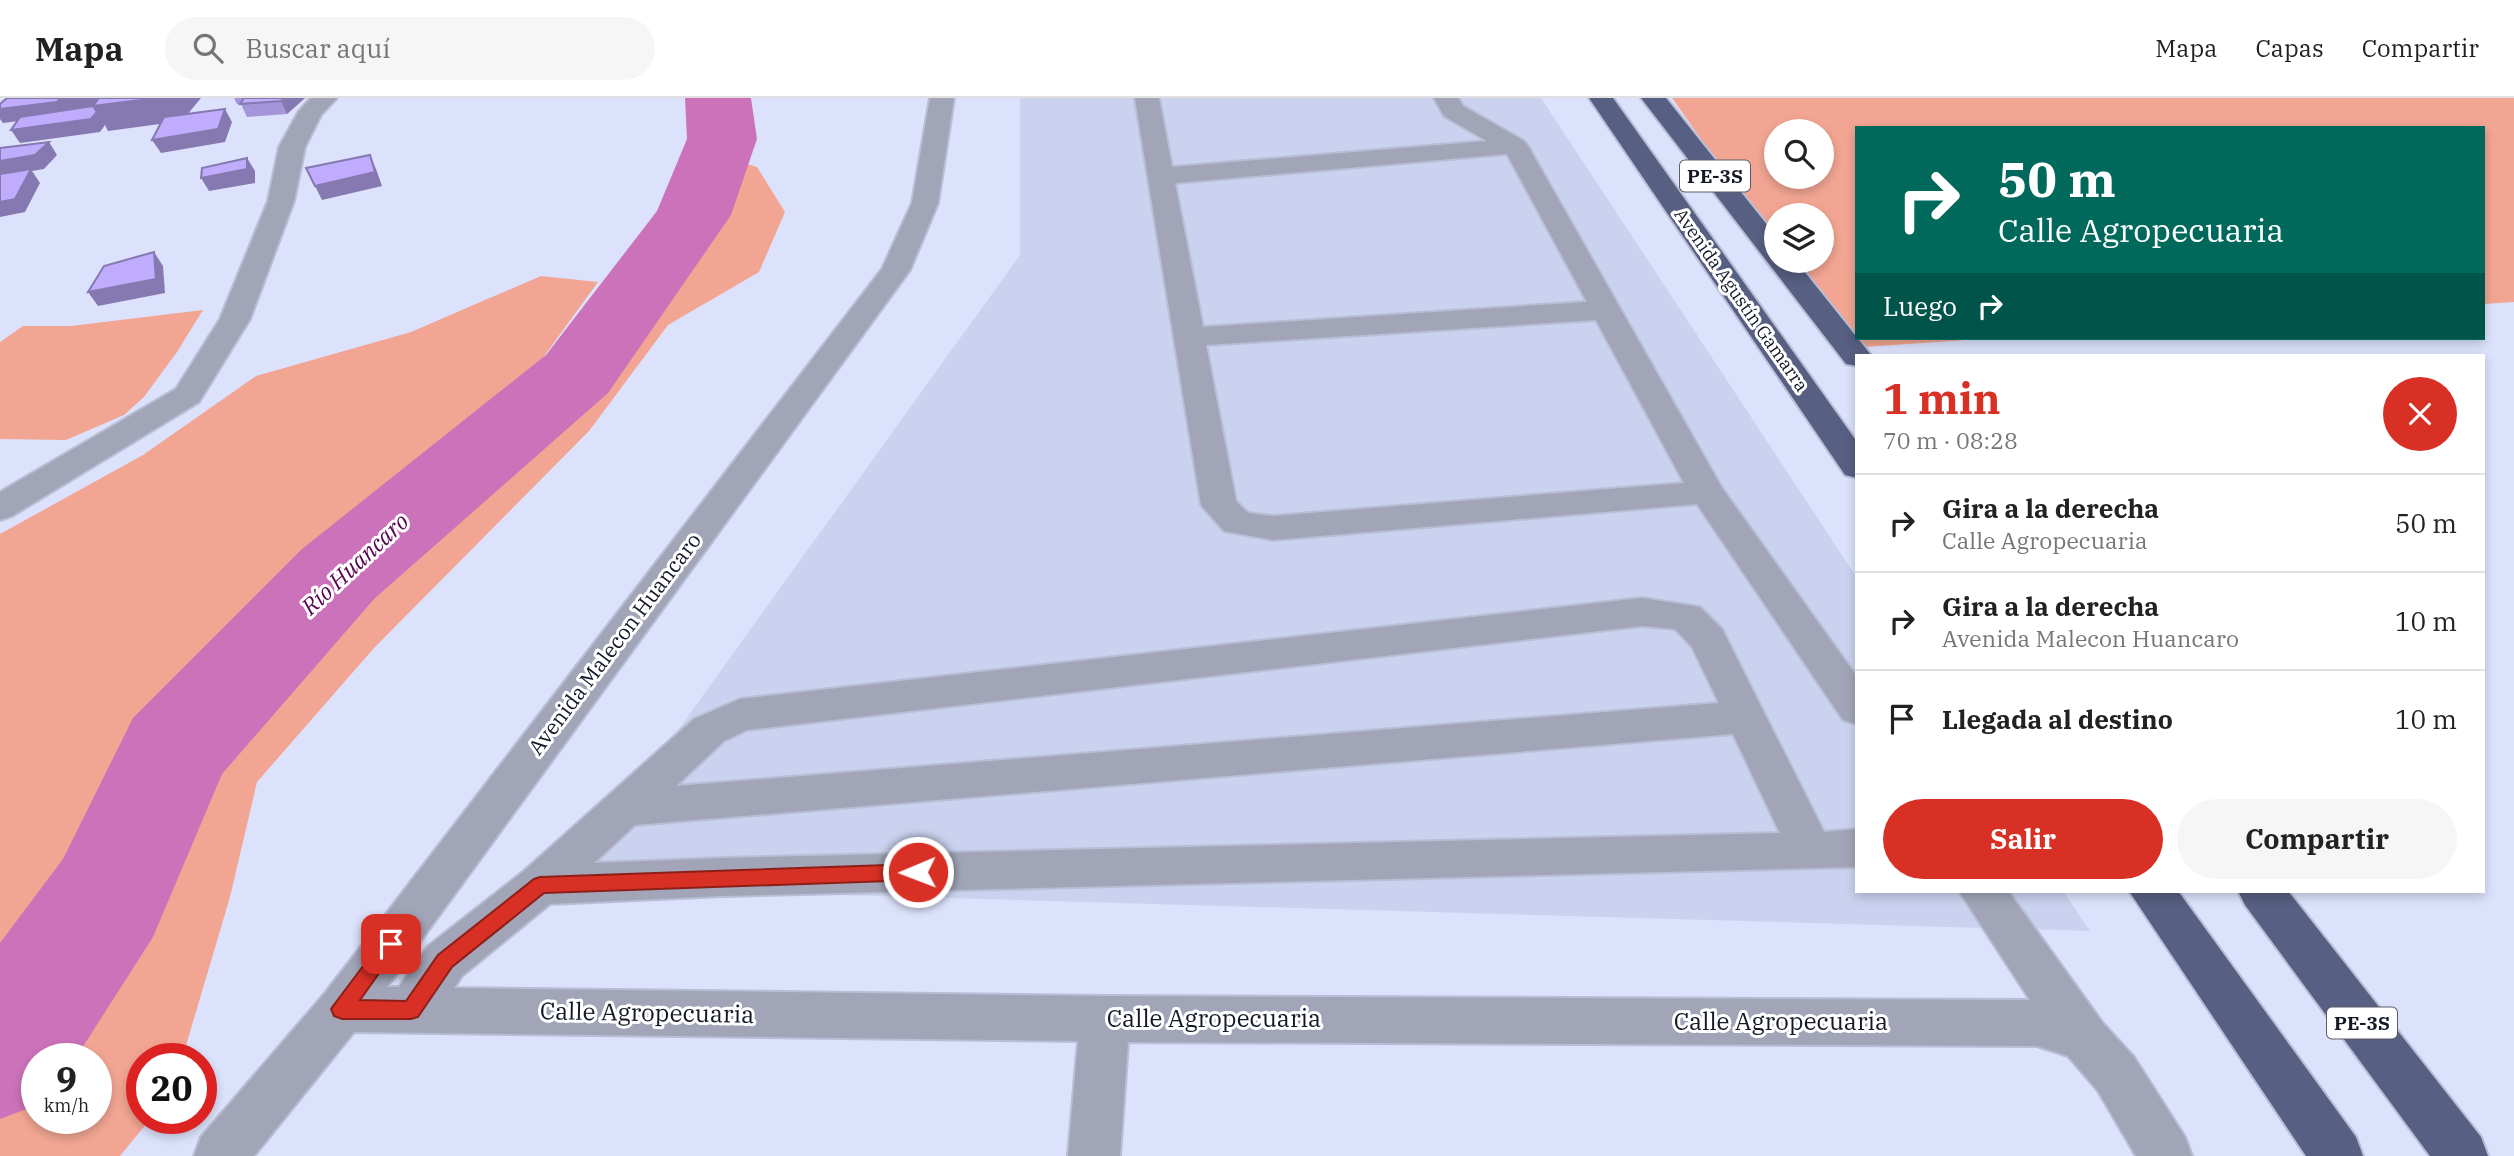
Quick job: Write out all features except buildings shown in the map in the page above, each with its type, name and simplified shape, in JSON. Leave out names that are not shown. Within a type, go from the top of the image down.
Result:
[{"type":"highway","name":"Avenida Agustín Gamarra","points":[[1601,98],[1855,464]]},
{"type":"highway","name":"PE-3S","points":[[1653,98],[1764,239]]},
{"type":"highway","points":[[1790,273],[1855,354]]},
{"type":"highway","points":[[2153,893],[2337,1156]]},
{"type":"highway","name":"PE-3S","points":[[2263,893],[2462,1156]]},
{"type":"street","points":[[0,508],[188,395],[235,319],[281,201],[292,147],[311,111],[325,98]]},
{"type":"street","name":"Avenida Malecon Huancaro","points":[[220,1156],[342,1009],[896,270],[925,203],[942,98]]},
{"type":"street","points":[[1147,98],[1219,505],[1237,523],[1273,528],[1707,492]]},
{"type":"street","points":[[1446,98],[1453,111],[1515,146],[1707,492],[1855,706]]},
{"type":"street","points":[[1161,176],[1515,146]]},
{"type":"street","points":[[1189,337],[1607,310]]},
{"type":"street","points":[[411,1010],[445,961],[540,885],[709,730],[740,715],[1642,612],[1686,617],[1708,639],[1811,851]]},
{"type":"street","points":[[625,808],[1746,717]]},
{"type":"street","points":[[540,885],[723,877],[1855,848]]},
{"type":"street","points":[[1983,893],[2084,1038],[2116,1074],[2166,1156]]},
{"type":"street","name":"Calle Agropecuaria","points":[[342,1009],[1105,1019],[2037,1023],[2084,1038]]},
{"type":"street","points":[[1094,1156],[1105,1019]]},
{"type":"shaded area","points":[[1020,98],[1541,98],[1855,575],[1855,893],[2064,893],[2090,931],[565,887],[1020,255]]},
{"type":"shaded area","points":[[1672,98],[2514,98],[2514,302],[2485,304],[2485,126],[1855,126],[1855,340],[1966,340],[1850,348],[1797,273],[1834,273],[1834,203],[1764,203],[1764,228]]},
{"type":"shaded area","points":[[730,159],[757,167],[785,212],[759,272],[668,325],[589,431],[374,648],[257,782],[230,897],[187,1043],[126,1043],[126,1134],[138,1134],[120,1156],[0,1156],[0,1100],[21,1079],[21,1134],[112,1134],[112,1043],[56,1043],[63,1036],[131,911],[199,759],[325,609],[625,347],[714,217]]},
{"type":"shaded area","points":[[541,276],[598,282],[529,377],[236,630],[140,729],[64,887],[0,987],[0,534],[143,455],[256,376],[411,332]]},
{"type":"shaded area","points":[[203,310],[144,397],[124,415],[66,440],[0,439],[0,342],[23,326],[71,326]]},
{"type":"waterway","name":"Río Huancaro","points":[[0,1054],[108,898],[174,750],[338,574],[577,374],[693,215],[722,139],[718,98]]},
{"type":"route","points":[[391,944],[342,1009],[411,1010],[445,961],[540,885],[918,872]]}]
